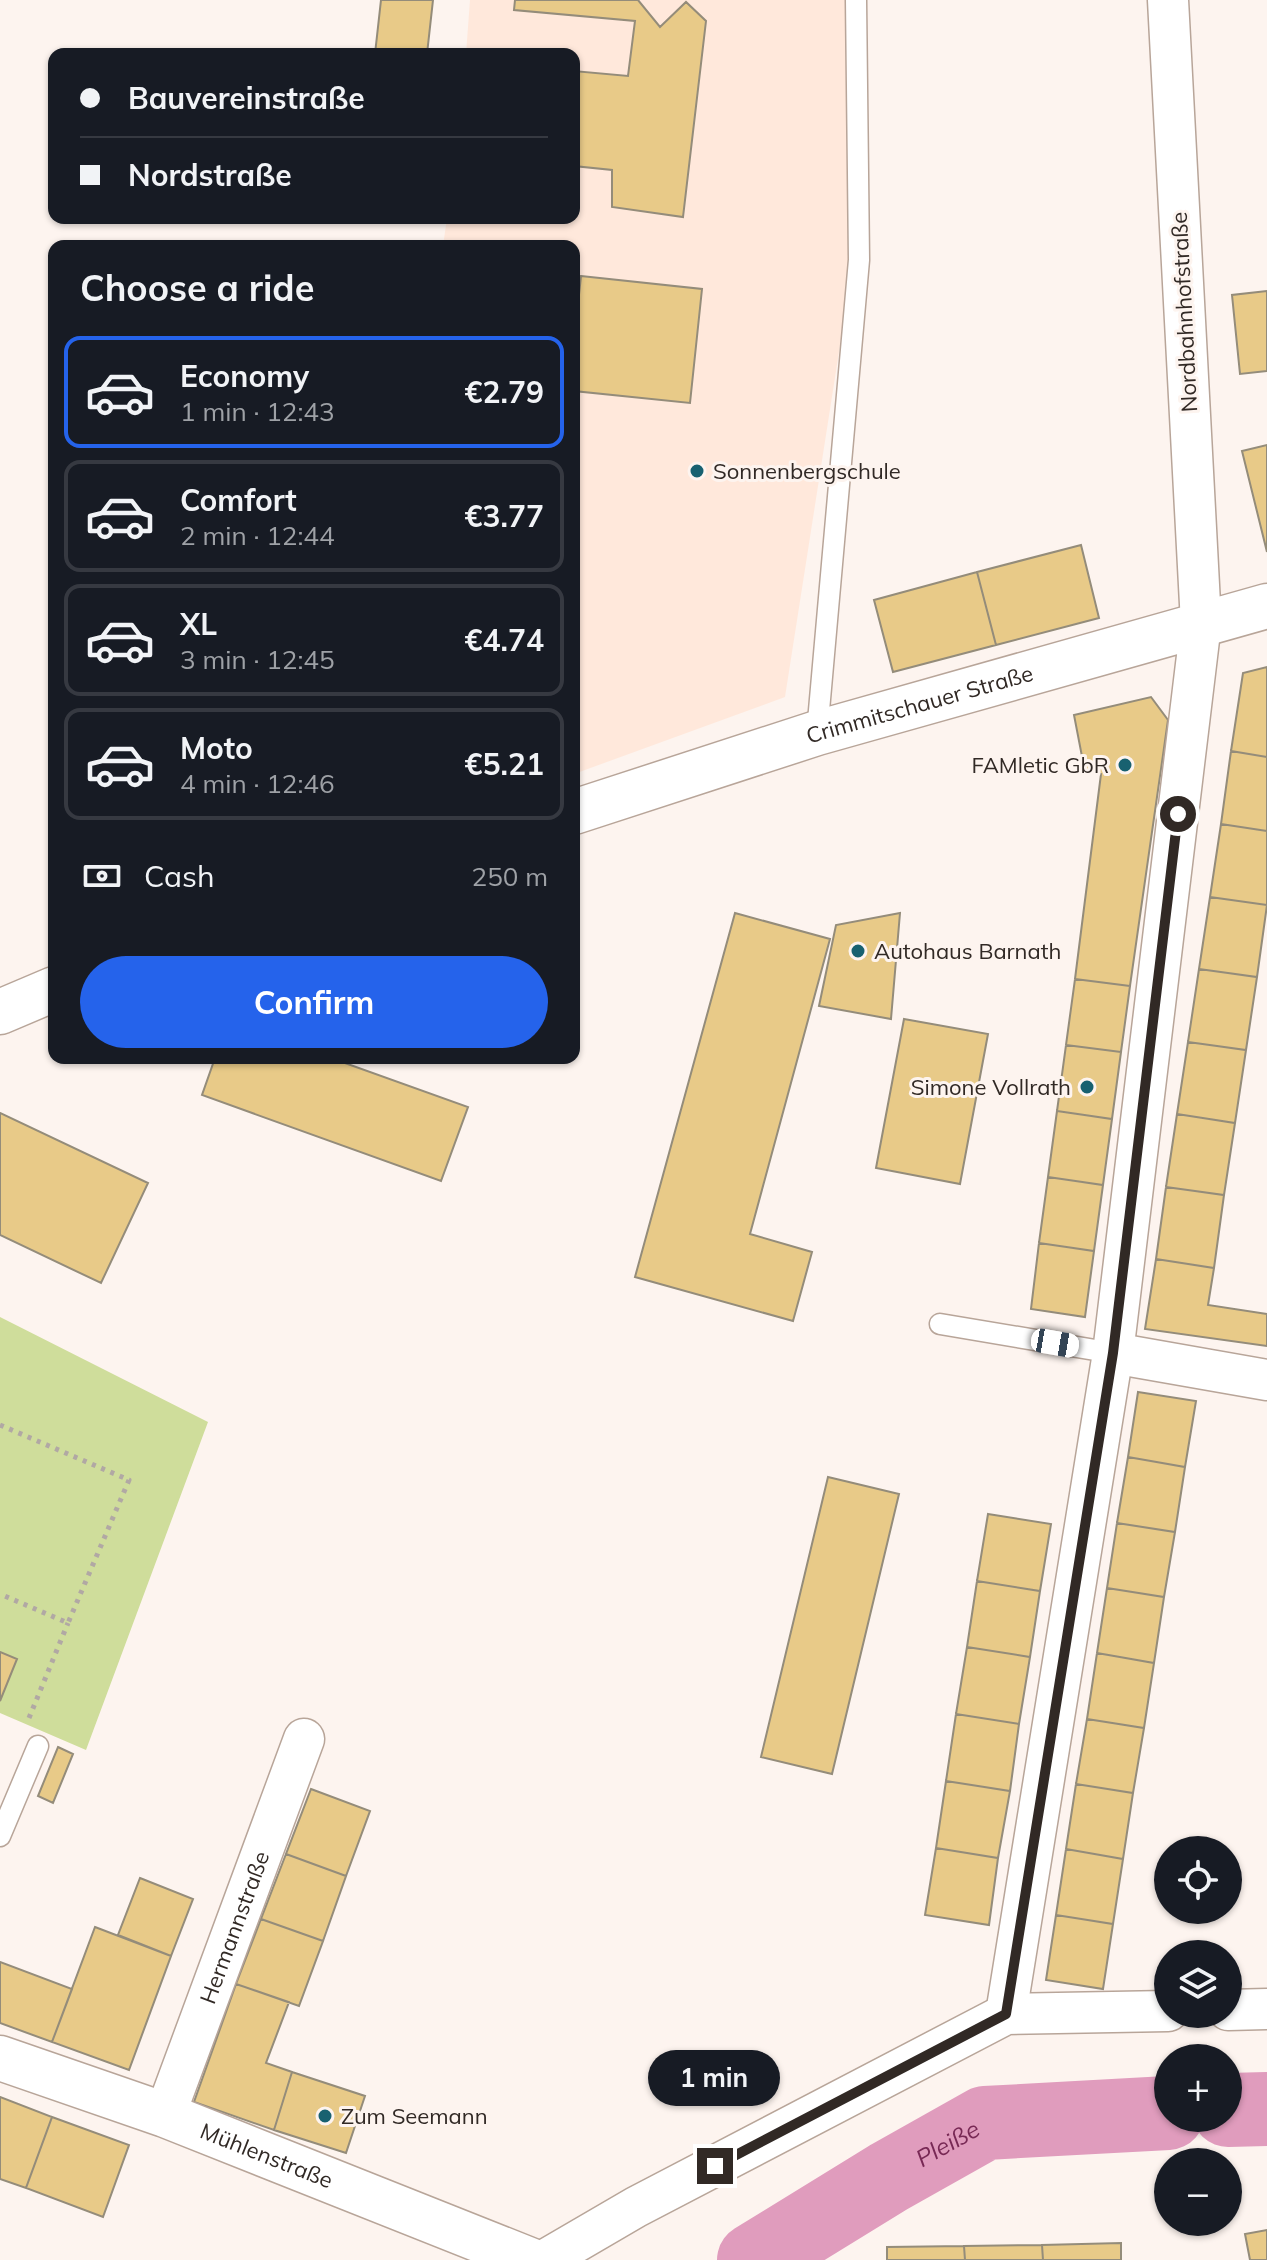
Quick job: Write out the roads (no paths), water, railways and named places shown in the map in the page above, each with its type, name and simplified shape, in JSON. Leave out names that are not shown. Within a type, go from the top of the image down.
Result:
[{"type":"street","name":"Nordbahnhofstraße","points":[[1006,2014],[1113,1353],[1201,623],[1168,0]]},
{"type":"street","name":"Crimmitschauer Straße","points":[[580,810],[817,733],[1267,606]]},
{"type":"street","points":[[0,1012],[48,992]]},
{"type":"street","points":[[1113,1353],[1267,1380]]},
{"type":"street","name":"Hermannstraße","points":[[165,2115],[304,1739]]},
{"type":"street","points":[[1242,2010],[1267,2009]]},
{"type":"street","points":[[545,2260],[636,2207],[1006,2014],[1154,2011]]},
{"type":"street","name":"Mühlenstraße","points":[[0,2058],[165,2115],[530,2260]]},
{"type":"lane","points":[[817,733],[859,260],[856,0]]},
{"type":"lane","points":[[940,1324],[1113,1353]]},
{"type":"lane","points":[[0,1836],[38,1746]]},
{"type":"waterway","name":"Pleiße","points":[[1242,2110],[1267,2109]]},
{"type":"waterway","name":"Pleiße","points":[[754,2260],[889,2177],[985,2123],[1154,2114]]},
{"type":"place","name":"Sonnenbergschule","points":[[697,471]]},
{"type":"place","name":"FAMletic GbR","points":[[1125,765]]},
{"type":"place","name":"Autohaus Barnath","points":[[858,951]]},
{"type":"place","name":"Simone Vollrath","points":[[1087,1087]]},
{"type":"place","name":"Zum Seemann","points":[[325,2116]]}]
